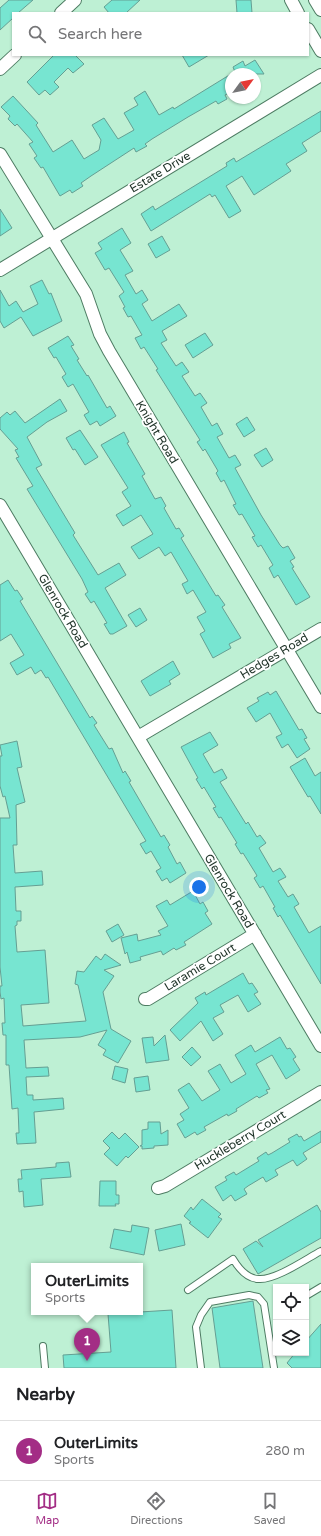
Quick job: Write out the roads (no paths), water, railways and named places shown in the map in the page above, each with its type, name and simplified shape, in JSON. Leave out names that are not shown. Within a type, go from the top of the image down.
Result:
[{"type":"street","points":[[62,12],[75,0]]},
{"type":"street","points":[[291,0],[297,12]]},
{"type":"street","points":[[315,0],[321,10]]},
{"type":"street","points":[[309,31],[321,51]]},
{"type":"street","points":[[0,69],[15,56]]},
{"type":"street","name":"Estate Drive","points":[[0,270],[321,75]]},
{"type":"street","name":"Knight Road","points":[[0,154],[86,294],[100,334],[109,351],[321,707]]},
{"type":"street","name":"Glenrock Road","points":[[0,505],[321,1046]]},
{"type":"street","name":"Hedges Road","points":[[138,737],[321,629]]},
{"type":"street","name":"Laramie Court","points":[[145,999],[255,934]]},
{"type":"street","name":"Huckleberry Court","points":[[158,1188],[166,1186],[321,1092]]},
{"type":"lane","points":[[188,1290],[233,1259],[245,1275],[259,1279],[274,1276],[321,1251]]},
{"type":"lane","points":[[309,1294],[321,1287]]},
{"type":"lane","points":[[201,1368],[196,1327],[201,1315],[210,1302],[249,1295],[258,1297],[264,1304],[274,1368]]},
{"type":"lane","points":[[43,1346],[45,1368]]},
{"type":"place","name":"OuterLimits","points":[[87,1361]]}]
